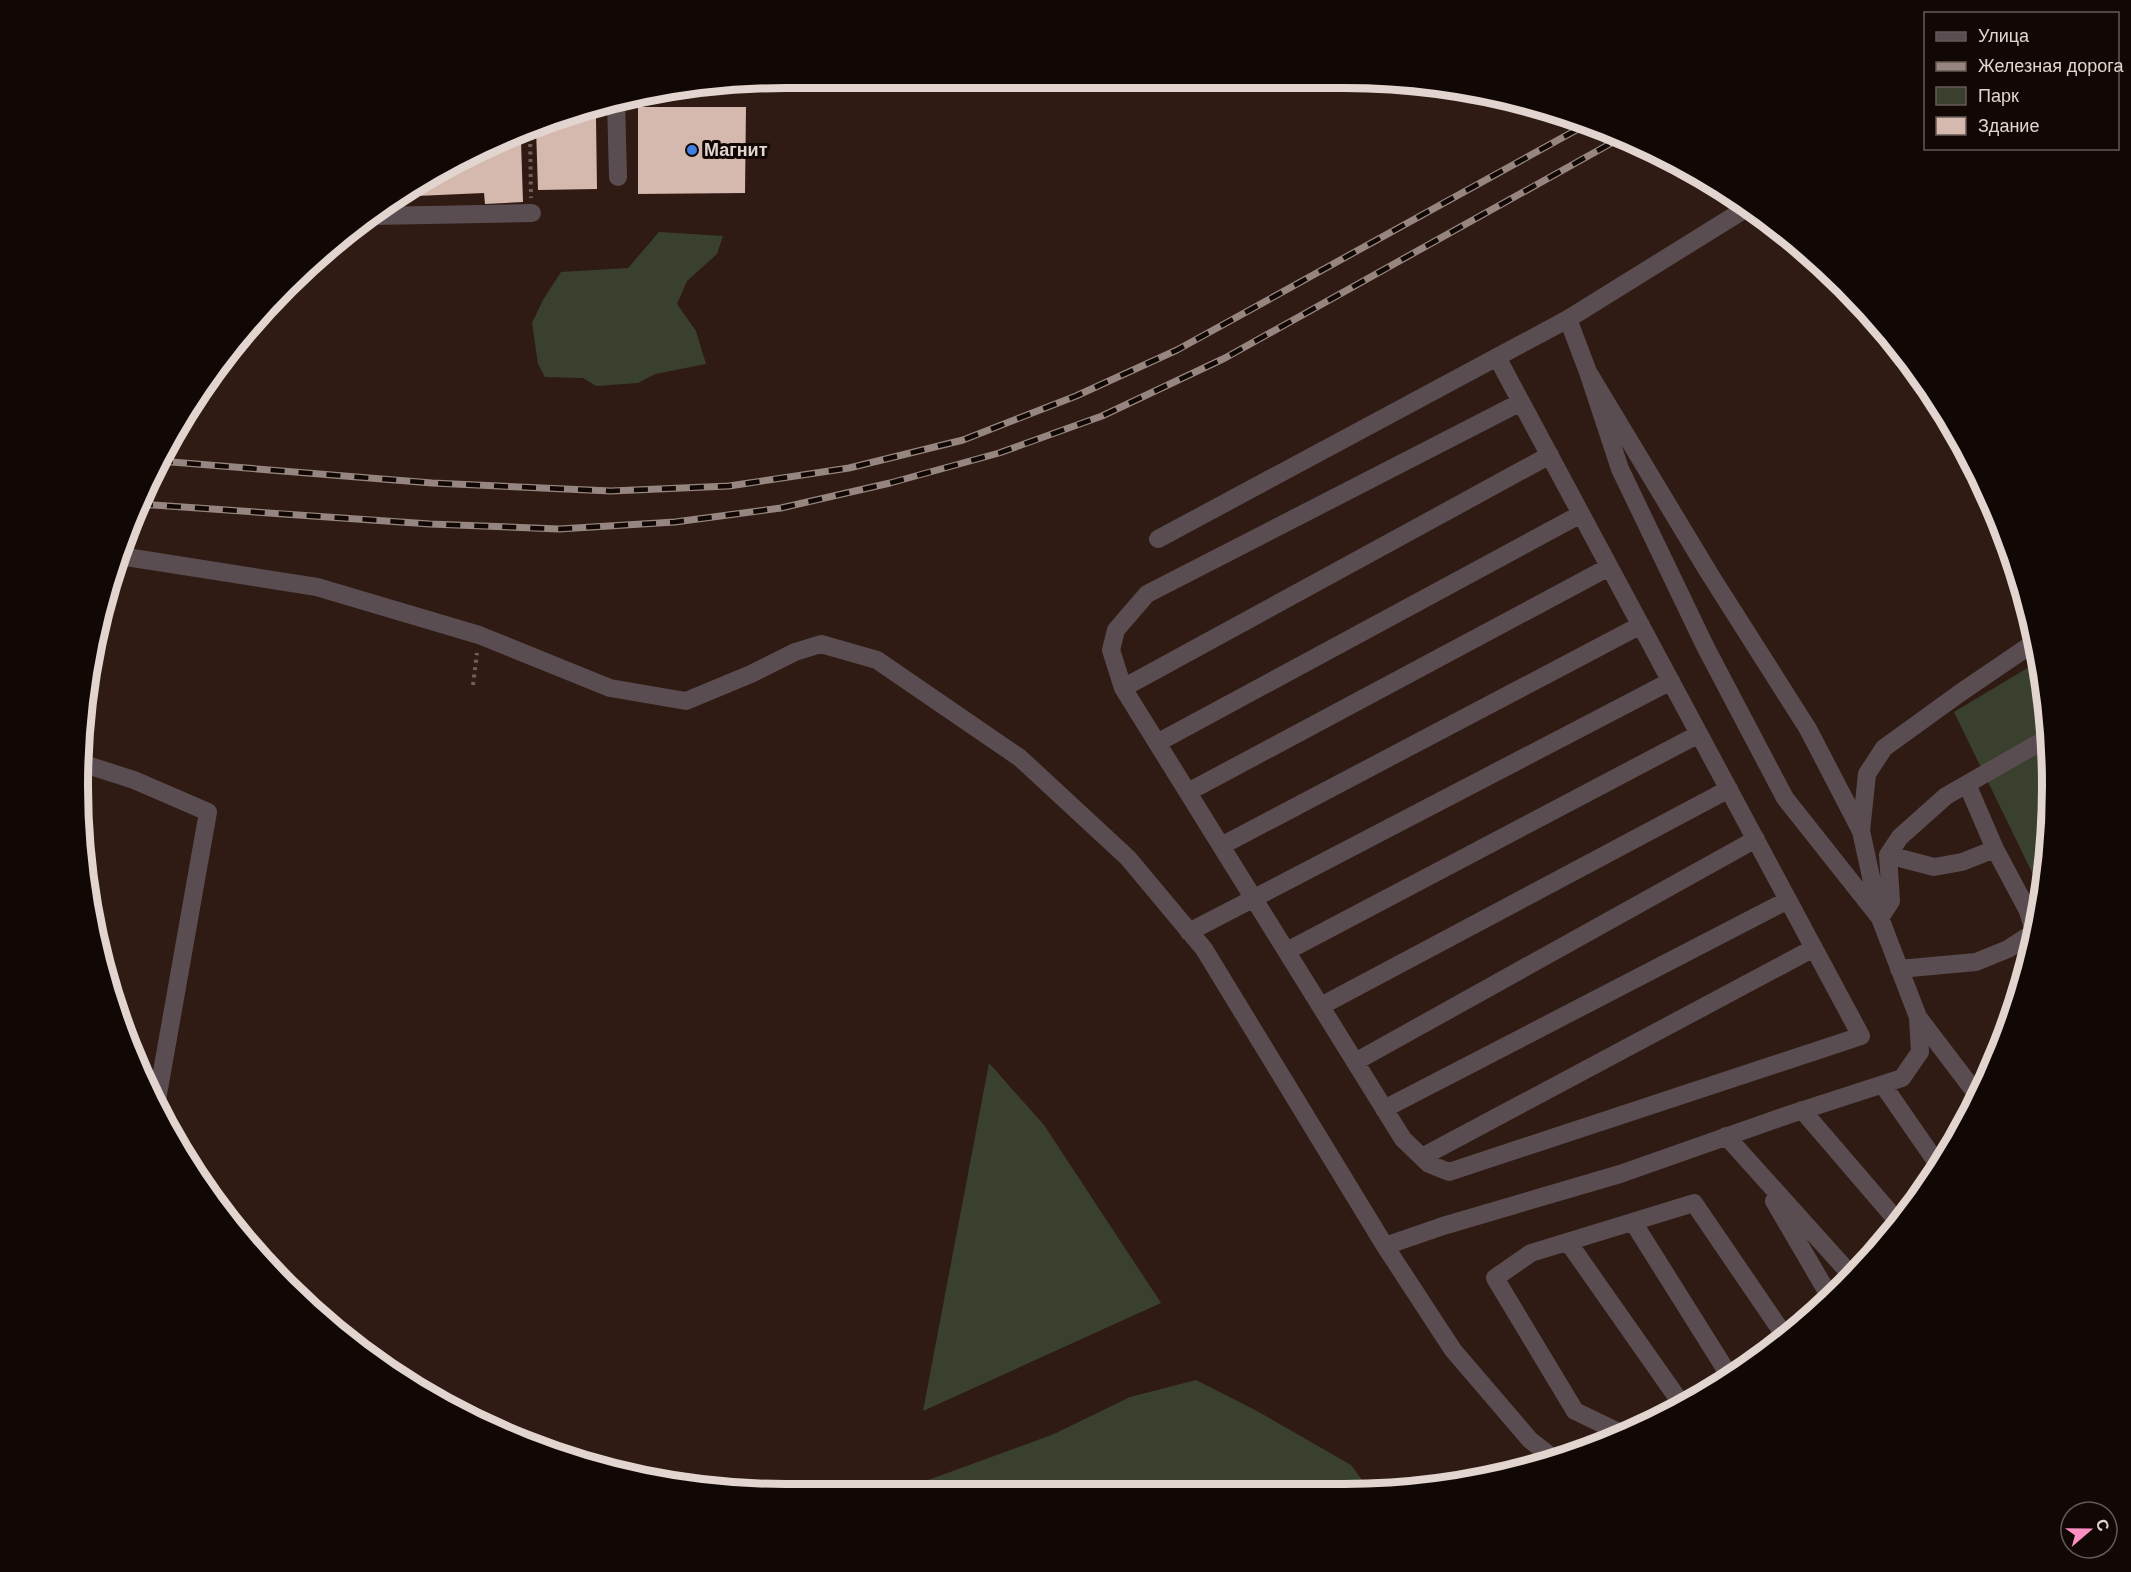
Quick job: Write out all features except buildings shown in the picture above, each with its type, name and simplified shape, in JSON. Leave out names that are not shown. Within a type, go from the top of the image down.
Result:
[{"type":"street","points":[[616,110],[618,177]]},
{"type":"street","points":[[1158,539],[1568,319],[1741,212]]},
{"type":"street","points":[[385,216],[532,213]]},
{"type":"street","points":[[1568,319],[1620,469],[1706,648],[1785,798],[1880,918]]},
{"type":"street","points":[[1497,357],[1861,1036],[1449,1172],[1430,1164],[1403,1139],[1124,688],[1111,650],[1116,630],[1147,594],[1521,402]]},
{"type":"street","points":[[1588,372],[1709,573],[1808,729],[1861,831],[1880,918],[1918,1017],[1973,1089]]},
{"type":"street","points":[[1124,688],[1550,455]]},
{"type":"street","points":[[1157,743],[1581,514]]},
{"type":"street","points":[[128,557],[317,587],[479,635],[610,688],[686,701],[751,674],[795,652],[821,644],[877,660],[1020,758],[1128,858],[1204,949],[1385,1246],[1453,1350],[1530,1440],[1547,1453]]},
{"type":"street","points":[[1188,792],[1610,567]]},
{"type":"street","points":[[1221,846],[1641,625]]},
{"type":"street","points":[[1861,831],[1868,774],[1884,748],[2028,647]]},
{"type":"street","points":[[1189,932],[1671,681]]},
{"type":"street","points":[[1287,951],[1699,734]]},
{"type":"street","points":[[1880,918],[1891,901],[1888,855],[1900,837],[1946,796],[2041,742]]},
{"type":"street","points":[[89,766],[134,780],[208,812],[159,1091]]},
{"type":"street","points":[[1966,784],[1995,849],[2030,917]]},
{"type":"street","points":[[1321,1006],[1729,789]]},
{"type":"street","points":[[1355,1062],[1756,839]]},
{"type":"street","points":[[1888,855],[1934,867],[1962,862],[1995,849]]},
{"type":"street","points":[[1384,1108],[1788,900]]},
{"type":"street","points":[[1899,969],[1976,962],[2008,949],[2026,938]]},
{"type":"street","points":[[1422,1157],[1814,948]]},
{"type":"street","points":[[1385,1246],[1443,1226],[1620,1174],[1802,1110],[1902,1078],[1920,1052],[1918,1017]]},
{"type":"street","points":[[1883,1084],[1934,1159]]},
{"type":"street","points":[[1802,1110],[1893,1217]]},
{"type":"street","points":[[1726,1136],[1847,1270]]},
{"type":"street","points":[[1755,1169],[1826,1290]]},
{"type":"street","points":[[1613,1429],[1575,1411],[1495,1278],[1530,1253],[1694,1203],[1781,1330]]},
{"type":"street","points":[[1632,1222],[1726,1370]]},
{"type":"street","points":[[1568,1242],[1678,1399]]},
{"type":"path","points":[[530,138],[532,213]]},
{"type":"path","points":[[473,685],[479,635]]},
{"type":"green space","points":[[659,232],[723,236],[717,254],[687,281],[677,304],[696,331],[706,364],[655,374],[638,383],[596,386],[583,378],[545,377],[538,364],[532,323],[543,300],[561,272],[628,268]]},
{"type":"green space","points":[[2032,665],[2041,740],[2042,786],[2036,881],[1954,712]]},
{"type":"green space","points":[[989,1063],[1044,1125],[1161,1303],[923,1411]]},
{"type":"green space","points":[[1196,1380],[1257,1411],[1351,1465],[1364,1483],[917,1484],[1054,1434],[1130,1397]]},
{"type":"railway","points":[[169,462],[432,483],[611,491],[729,486],[849,468],[963,440],[1076,396],[1177,350],[1578,129]]},
{"type":"railway","points":[[148,505],[430,524],[559,529],[675,522],[781,508],[890,483],[999,453],[1102,416],[1225,358],[1613,142]]},
{"type":"place","name":"Магнит","points":[[692,150]]}]
